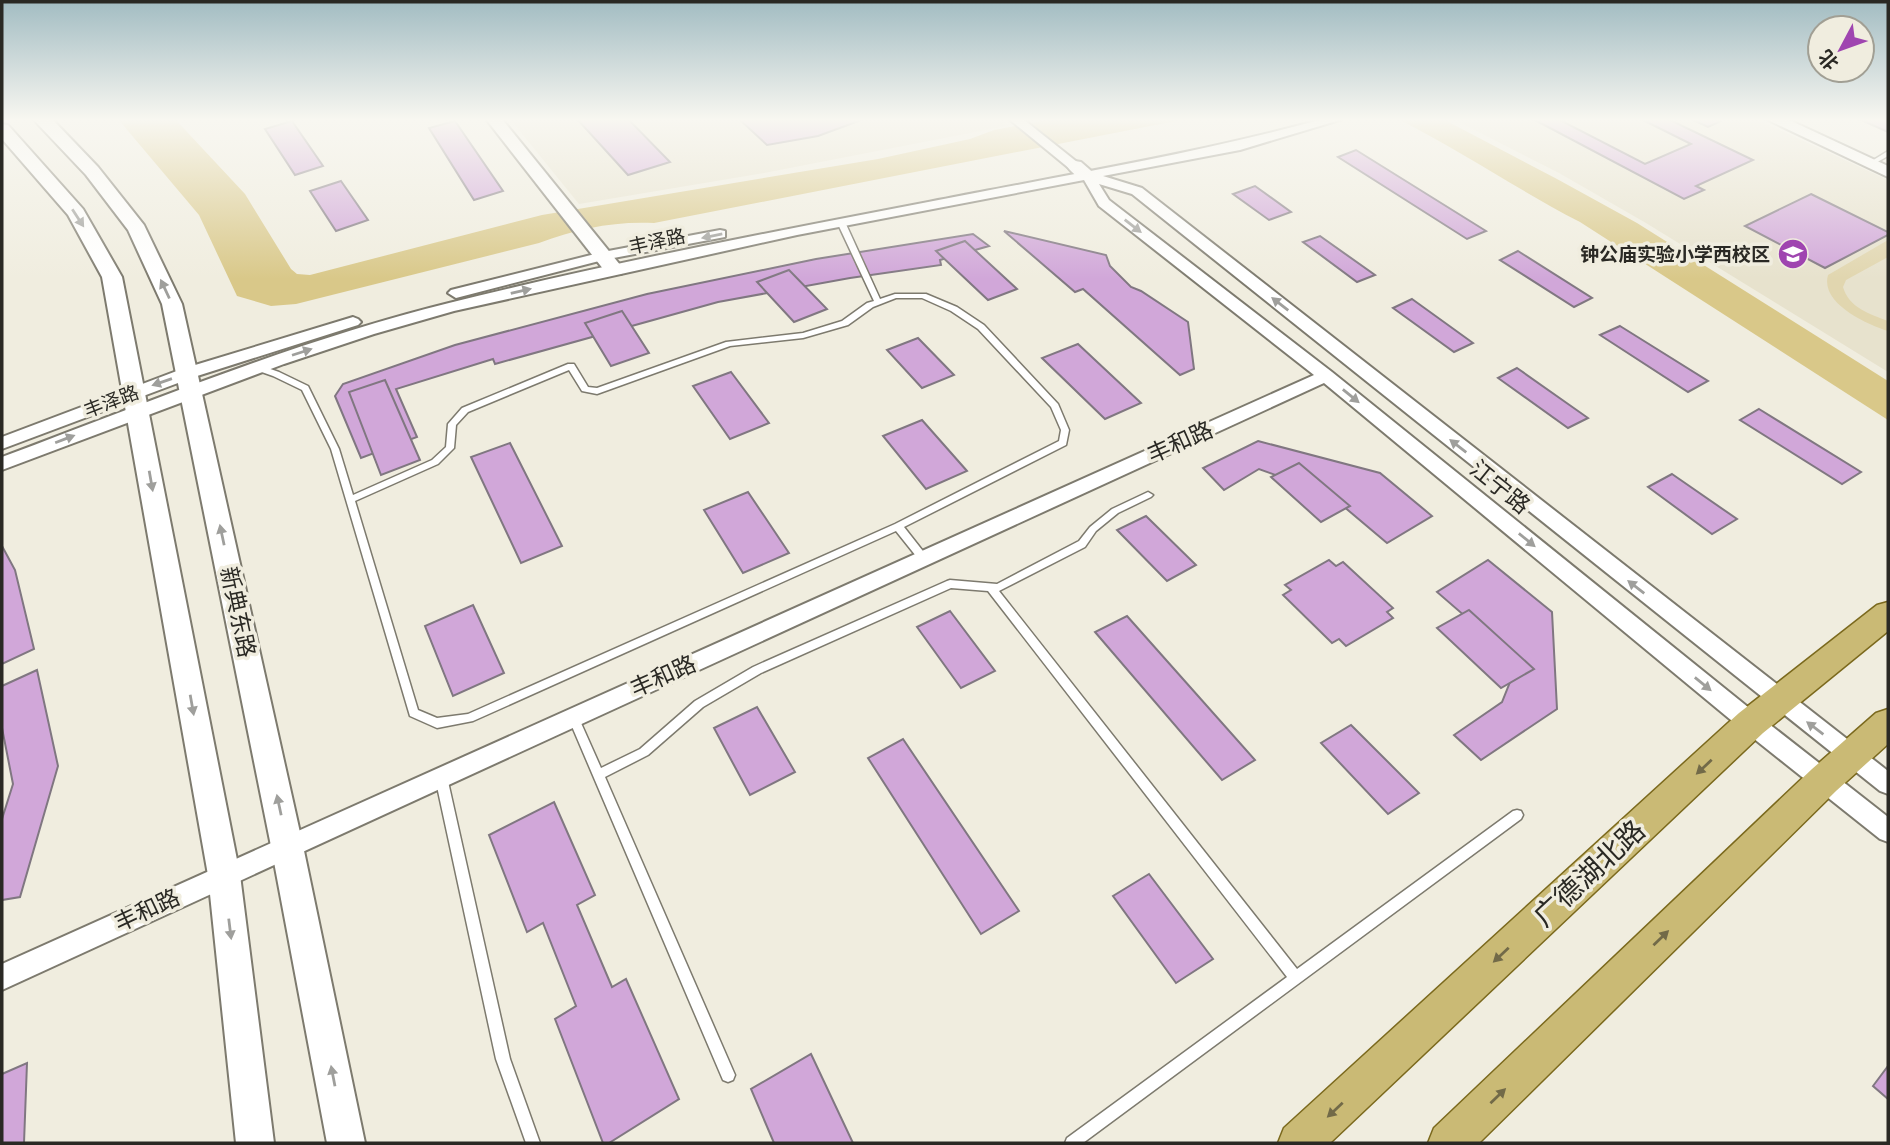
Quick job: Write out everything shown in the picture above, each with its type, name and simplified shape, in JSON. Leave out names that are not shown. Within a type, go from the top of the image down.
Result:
[{"type":"main road","points":[[40,172],[76,213],[113,277],[224,875],[255,1143]]},
{"type":"main road","name":"新典东路","points":[[93,172],[137,229],[172,304],[287,846],[346,1143]]},
{"type":"main road","name":"广德湖北路","points":[[1299,1143],[1751,723],[1888,614]]},
{"type":"main road","points":[[1449,1143],[1888,723]]},
{"type":"street","points":[[536,172],[608,263]]},
{"type":"street","name":"丰泽路","points":[[189,382],[256,367],[392,323],[608,263],[961,201],[1081,172]]},
{"type":"street","name":"丰泽路","points":[[2,443],[137,401],[300,337],[608,263],[1081,172]]},
{"type":"street","name":"江宁路","points":[[1083,172],[1104,203],[1326,376],[1751,723],[1838,768],[1888,784]]},
{"type":"street","name":"江宁路","points":[[1084,172],[1137,191],[1779,700],[1888,831]]},
{"type":"street","name":"丰和路","points":[[2,976],[1326,376]]},
{"type":"street","name":"丰泽路","points":[[2,464],[137,401]]},
{"type":"lane","points":[[841,222],[878,302]]},
{"type":"lane","points":[[256,367],[276,373],[305,388],[335,449],[350,500],[414,713],[437,723],[470,718],[898,526],[1063,443],[1065,430],[1055,406],[981,327],[954,309],[923,296],[895,296],[878,302],[845,323],[803,335],[729,344],[597,391],[585,389],[571,366],[465,410],[452,424],[450,448],[435,462],[350,500]]},
{"type":"lane","points":[[598,775],[644,752],[699,704],[757,670],[950,584],[964,583],[998,588],[1082,544],[1093,529],[1115,511],[1148,495]]},
{"type":"lane","points":[[898,526],[923,558]]},
{"type":"lane","points":[[991,589],[1296,978]]},
{"type":"lane","points":[[573,717],[728,1075]]},
{"type":"lane","points":[[441,776],[503,1059],[533,1143]]},
{"type":"lane","points":[[1072,1143],[1517,815]]},
{"type":"shaded area","points":[[163,172],[225,172],[245,194],[291,269],[297,274],[310,275],[542,215],[797,172],[913,172],[654,223],[595,227],[296,304],[271,306],[237,296],[199,215]]},
{"type":"shaded area","points":[[553,172],[767,172],[764,173],[579,204]]},
{"type":"shaded area","points":[[1492,172],[1545,172],[1637,223],[1888,381],[1888,420],[1580,222]]},
{"type":"shaded area","name":"钟公庙实验小学西校区","points":[[1872,172],[1888,180],[1888,372],[1646,223],[1559,173]]},
{"type":"shaded area","points":[[1888,240],[1888,257],[1846,280],[1843,287],[1855,305],[1888,321],[1888,331],[1847,311],[1831,295],[1827,285],[1828,275]]},
{"type":"building","points":[[457,172],[490,172],[503,191],[474,200]]},
{"type":"building","points":[[1362,172],[1392,172],[1486,231],[1467,239]]},
{"type":"building","points":[[1634,172],[1726,172],[1696,186],[1704,190],[1684,199]]},
{"type":"building","points":[[341,181],[368,220],[336,231],[310,191]]},
{"type":"building","points":[[1255,186],[1291,212],[1269,220],[1233,194]]},
{"type":"building","points":[[1811,194],[1888,232],[1888,235],[1825,268],[1745,226]]},
{"type":"building","points":[[1004,231],[1106,255],[1110,266],[1131,287],[1188,322],[1194,369],[1180,375],[1083,289],[1075,292]]},
{"type":"building","points":[[973,234],[989,246],[940,260],[941,265],[718,302],[495,364],[493,359],[396,389],[417,437],[361,458],[335,396],[343,384],[455,345],[647,294],[816,259]]},
{"type":"building","points":[[1320,236],[1375,275],[1357,282],[1303,242]]},
{"type":"building","points":[[965,241],[1017,289],[988,300],[936,251]]},
{"type":"building","points":[[1518,251],[1592,298],[1574,307],[1500,260]]},
{"type":"building","points":[[789,270],[827,309],[794,322],[757,282]]},
{"type":"building","points":[[1412,299],[1473,343],[1454,352],[1393,308]]},
{"type":"building","points":[[622,311],[649,353],[611,366],[585,323]]},
{"type":"building","points":[[1620,326],[1708,381],[1688,392],[1600,335]]},
{"type":"building","points":[[918,338],[954,375],[922,388],[887,350]]},
{"type":"building","points":[[1078,344],[1141,403],[1105,419],[1042,358]]},
{"type":"building","points":[[1517,368],[1588,418],[1568,428],[1498,378]]},
{"type":"building","points":[[731,372],[769,423],[730,439],[693,386]]},
{"type":"building","points":[[385,380],[420,460],[381,475],[349,392]]},
{"type":"building","points":[[1759,409],[1861,472],[1842,484],[1740,420]]},
{"type":"building","points":[[922,420],[967,471],[926,489],[883,436]]},
{"type":"building","points":[[1258,441],[1380,473],[1432,516],[1387,543],[1330,495],[1259,469],[1224,490],[1203,468]]},
{"type":"building","points":[[510,443],[562,546],[521,563],[471,457]]},
{"type":"building","points":[[1299,463],[1350,506],[1321,522],[1271,477]]},
{"type":"building","points":[[1672,474],[1737,519],[1712,534],[1648,487]]},
{"type":"building","points":[[748,492],[789,553],[743,573],[704,510]]},
{"type":"building","points":[[1146,516],[1196,565],[1167,581],[1117,530]]},
{"type":"building","points":[[2,546],[15,570],[34,649],[2,664]]},
{"type":"building","points":[[1329,560],[1336,566],[1343,562],[1393,608],[1387,612],[1393,618],[1346,646],[1339,639],[1332,643],[1283,595],[1291,590],[1285,585]]},
{"type":"building","points":[[1488,560],[1552,612],[1557,709],[1481,760],[1454,735],[1502,702],[1518,662],[1437,592]]},
{"type":"building","points":[[473,605],[504,673],[453,696],[425,626]]},
{"type":"building","points":[[1469,610],[1534,669],[1501,688],[1437,628]]},
{"type":"building","points":[[950,611],[995,671],[961,688],[917,627]]},
{"type":"building","points":[[1127,616],[1255,760],[1222,780],[1095,632]]},
{"type":"building","points":[[37,670],[58,766],[20,897],[2,900],[2,819],[13,784],[2,728],[2,686]]},
{"type":"building","points":[[757,707],[795,772],[750,795],[714,728]]},
{"type":"building","points":[[1351,725],[1419,793],[1388,814],[1321,743]]},
{"type":"building","points":[[903,739],[1019,911],[981,934],[868,758]]},
{"type":"building","points":[[554,802],[595,895],[577,905],[612,987],[626,979],[679,1099],[609,1143],[603,1143],[555,1019],[576,1006],[543,923],[527,932],[489,835]]},
{"type":"building","points":[[1149,874],[1213,959],[1176,983],[1113,896]]},
{"type":"building","points":[[811,1054],[853,1143],[774,1143],[751,1089]]},
{"type":"building","points":[[27,1063],[24,1143],[2,1143],[2,1074]]},
{"type":"building","points":[[1888,1066],[1888,1099],[1873,1086]]},
{"type":"place","name":"钟公庙实验小学西校区","points":[[1793,254]]}]
